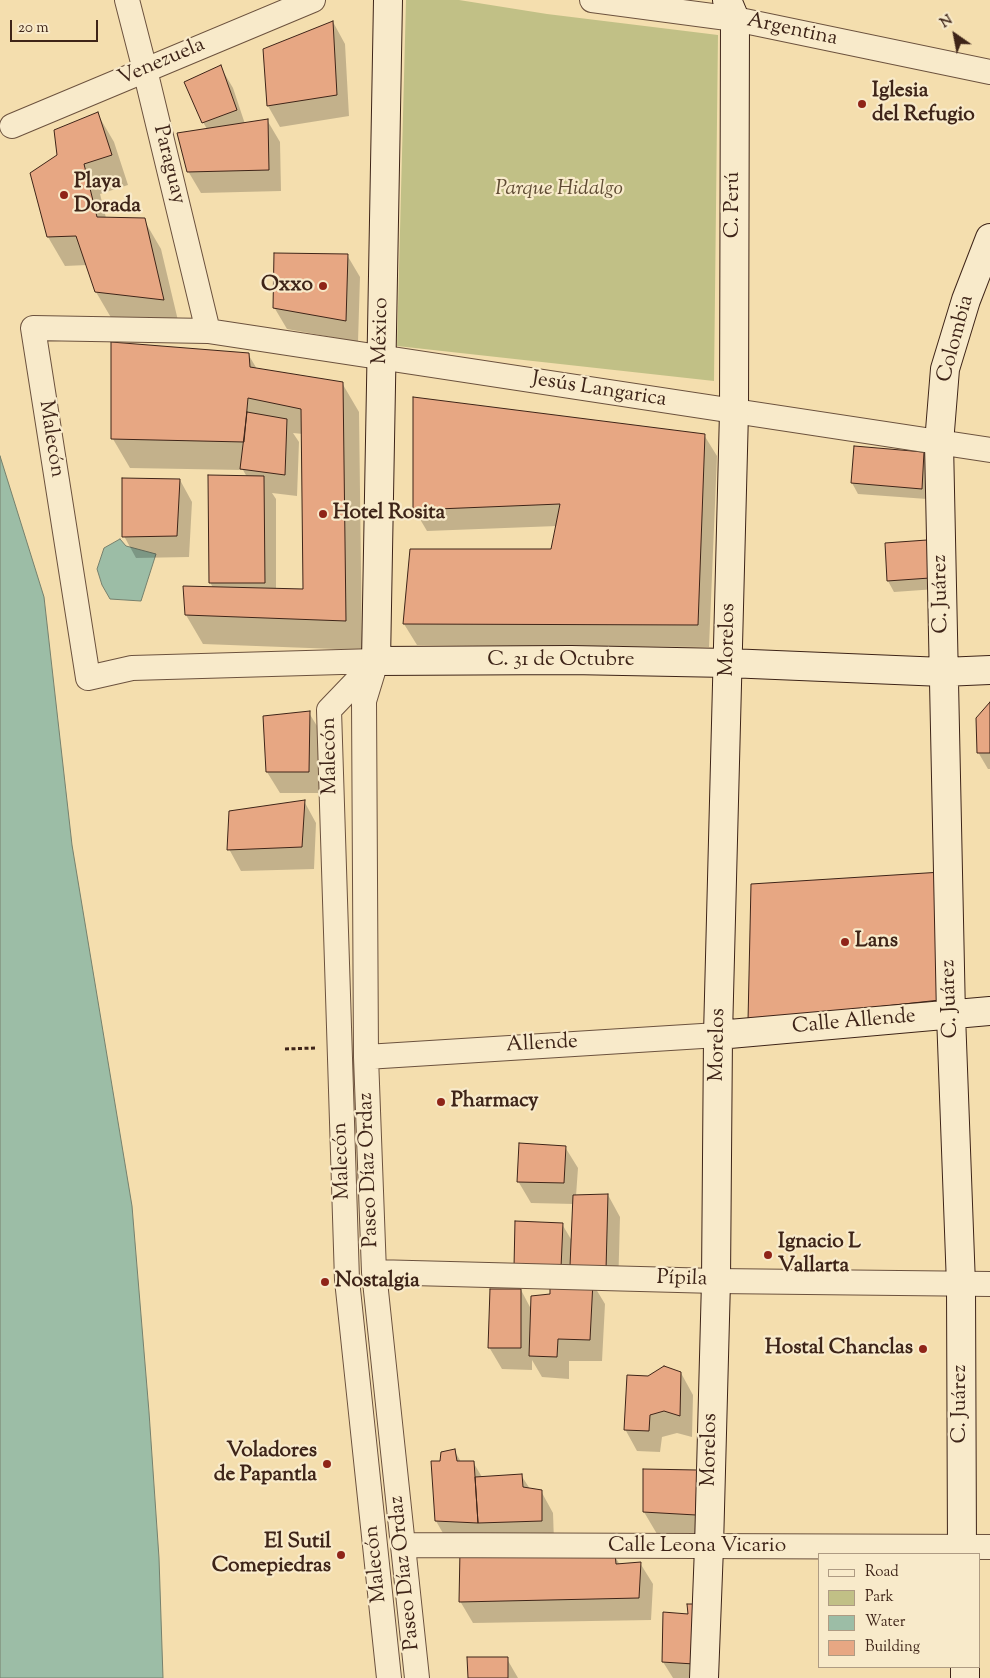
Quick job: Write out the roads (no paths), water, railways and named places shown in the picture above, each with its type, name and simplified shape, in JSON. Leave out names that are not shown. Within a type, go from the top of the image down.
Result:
[{"type":"main road","name":"México","points":[[376,661],[388,0]]},
{"type":"main road","name":"C. Perú","points":[[731,10],[734,412]]},
{"type":"main road","name":"Colombia","points":[[939,443],[945,369],[966,300],[990,238]]},
{"type":"main road","name":"Morelos","points":[[704,1678],[716,1281],[718,1035],[734,412]]},
{"type":"main road","name":"C. Juárez","points":[[939,443],[951,1015],[961,1285],[962,1551]]},
{"type":"main road","name":"C. 31 de Octubre","points":[[376,661],[571,660],[728,662],[943,672],[990,670]]},
{"type":"main road","name":"Calle Allende","points":[[718,1035],[990,1012]]},
{"type":"street","name":"Paraguay","points":[[127,0],[146,70],[208,331]]},
{"type":"street","name":"Venezuela","points":[[12,126],[313,0]]},
{"type":"street","name":"Argentina","points":[[592,0],[731,10],[990,72]]},
{"type":"street","name":"Malecón","points":[[132,668],[88,678],[33,328],[208,331]]},
{"type":"street","name":"Jesús Langarica","points":[[208,331],[990,450]]},
{"type":"street","name":"Malecón","points":[[376,661],[328,710],[347,1280],[389,1678]]},
{"type":"street","name":"C. 31 de Octubre","points":[[132,668],[376,661]]},
{"type":"street","name":"Paseo Díaz Ordaz","points":[[376,661],[364,701],[366,1057],[374,1272],[417,1678]]},
{"type":"street","name":"Allende","points":[[366,1057],[718,1035]]},
{"type":"street","name":"Pípila","points":[[374,1272],[716,1281],[990,1284]]},
{"type":"street","name":"Calle Leona Vicario","points":[[404,1545],[962,1551],[990,1547]]},
{"type":"water","points":[[0,456],[44,597],[72,845],[132,1206],[159,1558],[163,1678],[0,1678]]},
{"type":"water","points":[[120,539],[126,546],[156,554],[141,601],[110,599],[102,585],[97,569],[104,548]]},
{"type":"place","name":"Iglesia del Refugio","points":[[862,104]]},
{"type":"place","name":"Playa Dorada","points":[[64,195]]},
{"type":"place","name":"Oxxo","points":[[323,286]]},
{"type":"place","name":"Hotel Rosita","points":[[323,514]]},
{"type":"place","name":"Lans","points":[[845,942]]},
{"type":"place","name":"Pharmacy","points":[[441,1102]]},
{"type":"place","name":"Ignacio L Vallarta","points":[[768,1255]]},
{"type":"place","name":"Nostalgia","points":[[325,1282]]},
{"type":"place","name":"Hostal Chanclas","points":[[923,1349]]},
{"type":"place","name":"Voladores de Papantla","points":[[327,1464]]},
{"type":"place","name":"El Sutil Comepiedras","points":[[341,1555]]},
{"type":"park label","name":"Parque Hidalgo","points":[[559,190]]}]
